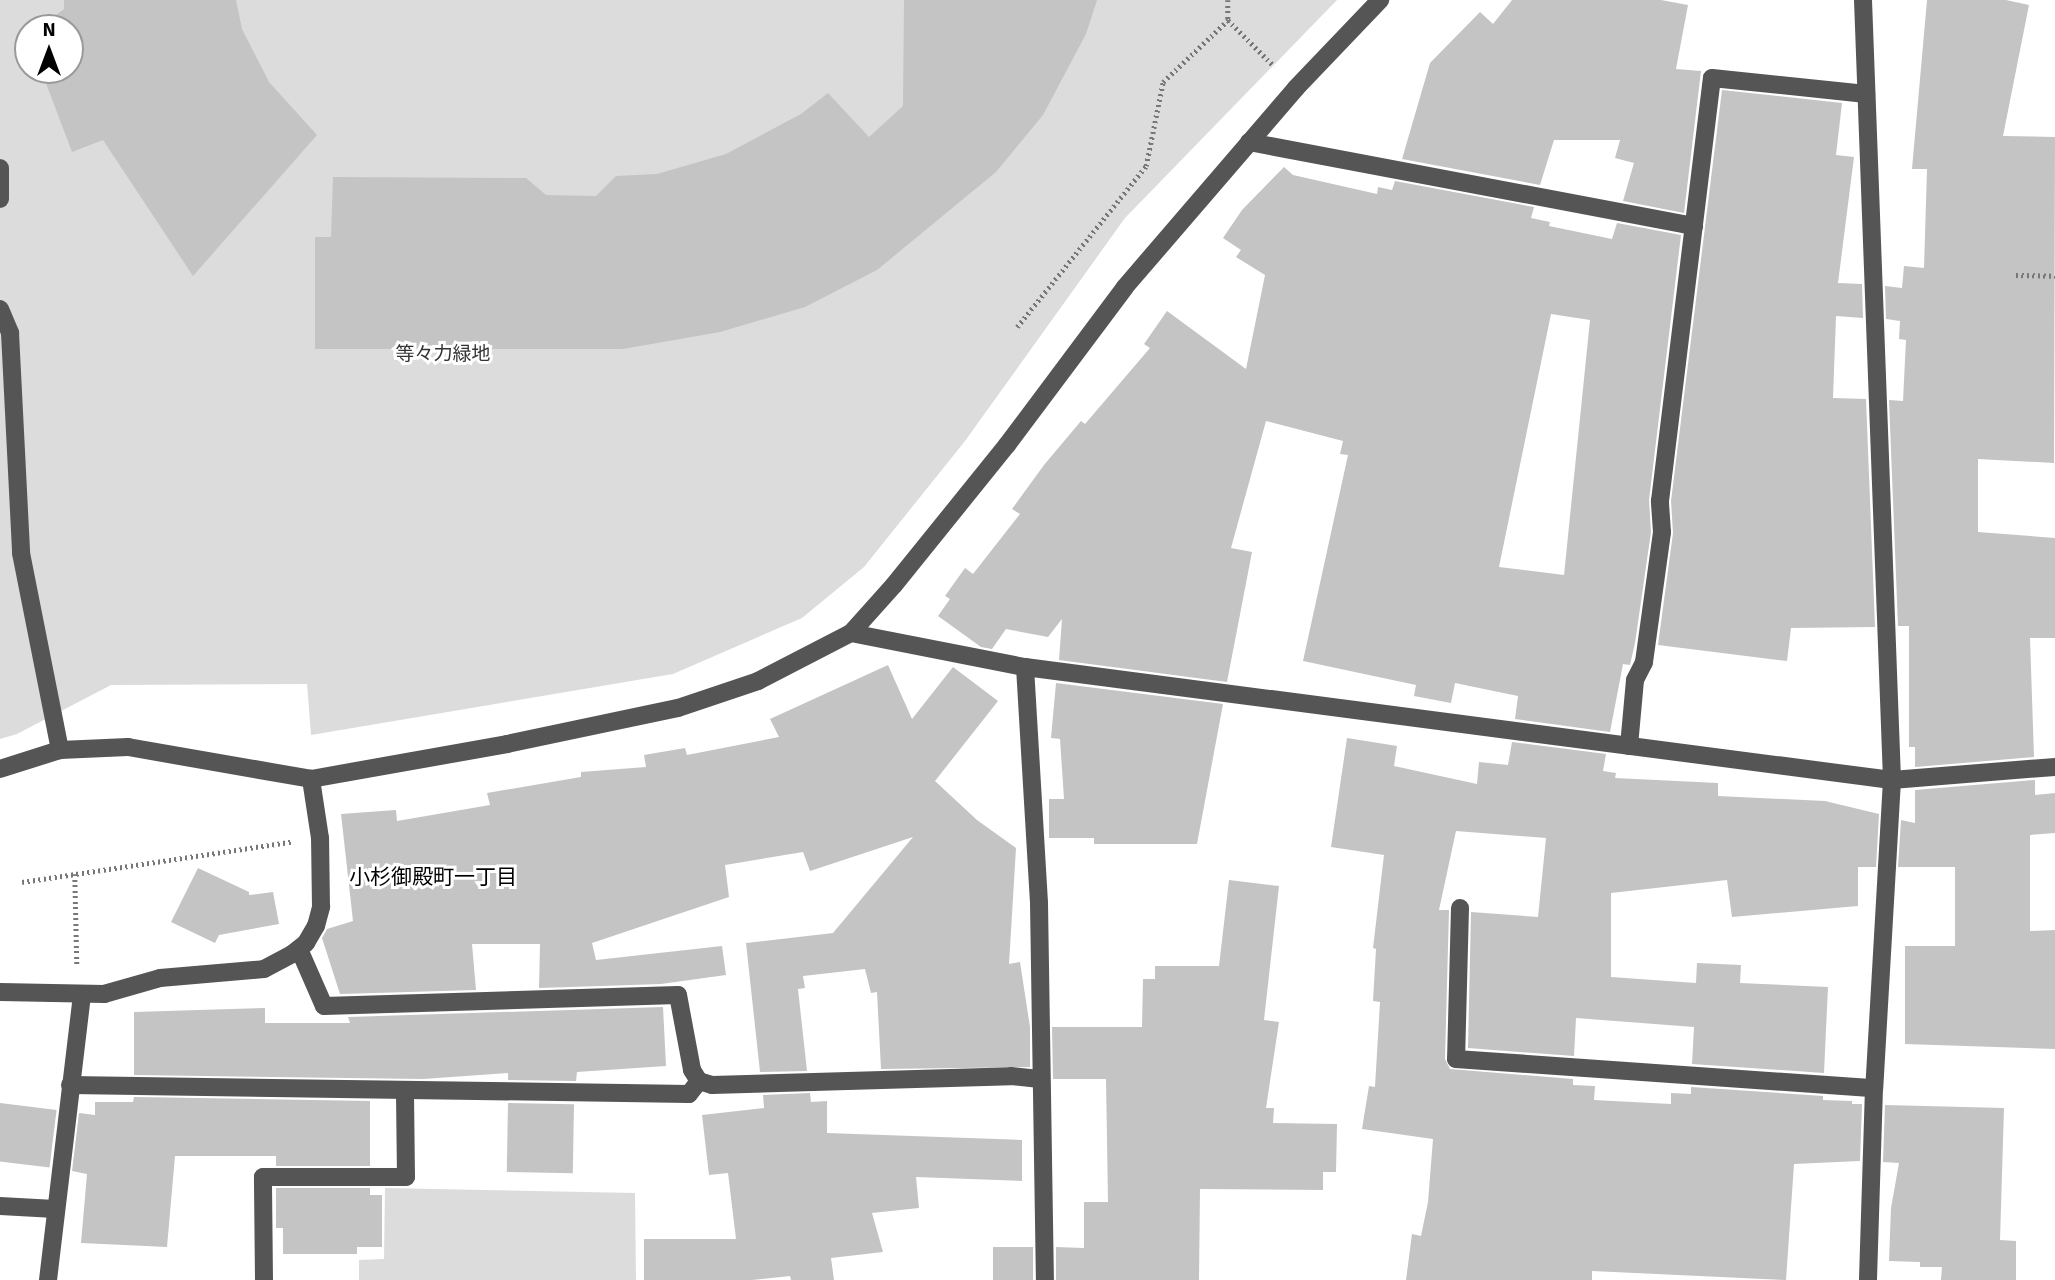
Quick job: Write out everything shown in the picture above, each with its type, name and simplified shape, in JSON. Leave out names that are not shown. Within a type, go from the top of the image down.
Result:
[{"type":"street","points":[[0,769],[60,750],[128,747],[311,779],[506,744],[678,708],[758,681],[851,633],[1007,445],[1125,287],[1296,88],[1380,0]]},
{"type":"street","points":[[1863,0],[1892,780],[1874,1088],[1868,1280]]},
{"type":"street","points":[[1629,746],[1635,680],[1644,662],[1662,532],[1660,501],[1712,78],[1866,94]]},
{"type":"street","points":[[1249,142],[1694,226]]},
{"type":"street","points":[[0,169],[0,199]]},
{"type":"street","points":[[0,309],[10,333],[20,553],[60,750]]},
{"type":"street","points":[[851,633],[1025,667],[1892,780],[2055,766]]},
{"type":"street","points":[[1025,667],[1038,903],[1045,1280]]},
{"type":"street","points":[[0,992],[104,994],[160,978],[264,969],[299,949],[316,926],[321,907],[320,838],[311,779]]},
{"type":"street","points":[[1460,908],[1456,1059],[1874,1088]]},
{"type":"street","points":[[299,949],[324,1006],[678,995],[692,1070],[699,1082],[712,1085],[1011,1076],[1040,1079]]},
{"type":"street","points":[[48,1280],[79,994]]},
{"type":"street","points":[[70,1085],[689,1094],[699,1082]]},
{"type":"street","points":[[264,1280],[263,1178],[406,1178],[404,1091]]},
{"type":"street","points":[[0,1206],[55,1209]]},
{"type":"path","points":[[1228,0],[1228,20],[1296,88]]},
{"type":"path","points":[[1017,327],[1146,166],[1163,82],[1228,20]]},
{"type":"path","points":[[2016,275],[2055,276]]},
{"type":"path","points":[[22,882],[320,838]]},
{"type":"path","points":[[75,874],[79,994]]},
{"type":"green space","name":"等々力緑地","points":[[0,0],[1337,0],[1125,218],[965,441],[864,567],[802,618],[673,674],[311,735],[307,684],[111,685],[17,734],[0,739]]},
{"type":"green space","points":[[385,1188],[635,1193],[636,1280],[359,1280],[359,1260],[384,1259]]},
{"type":"building","points":[[64,0],[236,0],[242,29],[269,82],[317,135],[193,276],[103,140],[72,152],[46,84],[84,84],[84,14],[57,14],[64,9]]},
{"type":"building","points":[[904,0],[1097,0],[1086,34],[1043,115],[996,172],[877,270],[805,307],[720,332],[623,349],[315,349],[315,237],[331,237],[333,177],[526,178],[546,195],[596,196],[616,176],[657,174],[726,154],[801,114],[828,93],[869,137],[903,106]]},
{"type":"building","points":[[1512,0],[1661,0],[1688,5],[1676,69],[1701,71],[1684,213],[1623,201],[1634,163],[1615,158],[1620,140],[1554,140],[1540,185],[1402,159],[1430,63],[1480,12],[1493,24]]},
{"type":"building","points":[[1927,0],[2006,0],[2029,5],[2003,136],[2055,137],[2054,463],[1978,459],[1978,532],[2055,538],[2055,638],[2030,638],[2034,757],[1915,767],[1915,747],[1909,747],[1909,626],[1898,626],[1889,400],[1903,401],[1906,340],[1899,339],[1900,321],[1886,319],[1885,286],[1902,288],[1904,266],[1924,268],[1927,169],[1912,169]]},
{"type":"building","points":[[1722,90],[1842,103],[1836,155],[1854,157],[1838,283],[1862,284],[1863,318],[1836,316],[1833,398],[1866,399],[1875,627],[1791,628],[1787,661],[1658,645],[1673,533],[1671,501]]},
{"type":"building","points":[[1284,167],[1293,175],[1377,194],[1378,187],[1392,190],[1395,181],[1534,207],[1531,218],[1550,222],[1549,226],[1612,239],[1617,223],[1681,235],[1649,500],[1651,532],[1635,643],[1630,665],[1623,664],[1610,732],[1515,719],[1518,696],[1455,683],[1451,703],[1414,696],[1416,685],[1303,661],[1348,455],[1340,454],[1343,441],[1266,421],[1231,548],[1252,552],[1227,682],[1059,660],[1062,619],[1048,637],[1006,629],[992,649],[981,647],[938,616],[950,599],[945,596],[965,568],[973,574],[1020,514],[1012,509],[1044,465],[1081,421],[1085,424],[1150,348],[1144,344],[1167,311],[1246,369],[1265,275],[1236,257],[1241,250],[1223,238],[1242,210]],"holes":[[[1551,314],[1590,320],[1564,575],[1499,567]]]},
{"type":"building","points":[[888,665],[912,719],[953,667],[998,701],[935,781],[977,820],[1016,848],[1009,964],[1020,962],[1030,1027],[1030,1067],[881,1069],[877,992],[871,993],[865,969],[803,976],[805,988],[798,989],[807,1071],[760,1072],[746,943],[833,933],[913,837],[810,871],[803,852],[725,865],[729,897],[592,943],[596,960],[722,946],[726,975],[661,984],[539,988],[540,944],[472,944],[476,990],[340,994],[322,938],[327,929],[353,921],[341,814],[396,810],[397,821],[490,805],[487,793],[581,777],[581,772],[646,767],[644,755],[685,748],[687,755],[779,737],[770,719]]},
{"type":"building","points":[[1056,683],[1223,704],[1197,844],[1094,844],[1094,838],[1049,838],[1049,799],[1064,799],[1060,739],[1051,738]]},
{"type":"building","points":[[1347,738],[1397,746],[1394,766],[1477,784],[1479,762],[1508,765],[1512,742],[1606,754],[1603,771],[1616,773],[1615,778],[1718,783],[1718,796],[1825,801],[1879,814],[1876,867],[1858,867],[1858,906],[1732,917],[1727,880],[1611,893],[1611,977],[1696,983],[1697,963],[1741,965],[1740,983],[1828,987],[1824,1073],[1692,1064],[1694,1027],[1576,1018],[1574,1056],[1468,1048],[1471,912],[1538,917],[1546,838],[1456,831],[1439,910],[1449,910],[1445,1059],[1450,1069],[1573,1079],[1573,1085],[1595,1086],[1594,1100],[1671,1104],[1671,1093],[1691,1094],[1691,1087],[1823,1096],[1823,1100],[1862,1104],[1860,1161],[1794,1164],[1786,1280],[1592,1271],[1592,1280],[1406,1280],[1412,1234],[1421,1236],[1428,1202],[1433,1139],[1362,1129],[1369,1086],[1375,1087],[1380,1002],[1373,1001],[1376,949],[1373,948],[1384,855],[1331,847]]},
{"type":"building","points":[[2035,780],[2035,795],[2055,793],[2055,833],[2030,835],[2030,931],[2055,930],[2055,1049],[1905,1044],[1905,946],[1955,946],[1955,867],[1898,867],[1901,820],[1915,823],[1915,790]]},
{"type":"building","points":[[198,868],[249,892],[249,895],[273,892],[279,924],[219,935],[215,943],[171,922]]},
{"type":"building","points":[[1229,880],[1279,886],[1264,1020],[1279,1022],[1266,1108],[1274,1108],[1273,1123],[1337,1124],[1336,1172],[1323,1172],[1323,1190],[1200,1189],[1199,1280],[1056,1280],[1056,1247],[1084,1248],[1084,1202],[1108,1202],[1106,1079],[1053,1079],[1052,1027],[1142,1027],[1143,979],[1155,979],[1155,966],[1219,966]]},
{"type":"building","points":[[663,1007],[666,1066],[577,1072],[576,1081],[508,1080],[508,1073],[423,1079],[134,1075],[134,1012],[265,1008],[265,1023],[350,1023],[348,1017]]},
{"type":"building","points":[[810,1093],[811,1102],[827,1101],[827,1133],[1022,1140],[1022,1181],[916,1177],[919,1208],[872,1213],[883,1252],[831,1258],[834,1280],[791,1280],[790,1276],[752,1280],[644,1280],[644,1239],[736,1239],[728,1173],[709,1175],[702,1115],[764,1108],[763,1095]]},
{"type":"building","points":[[134,1097],[370,1101],[370,1166],[276,1166],[276,1156],[175,1156],[167,1247],[81,1243],[87,1174],[72,1171],[79,1113],[95,1115],[95,1102],[133,1102]]},
{"type":"building","points":[[0,1103],[57,1110],[50,1168],[0,1161]]},
{"type":"building","points":[[508,1103],[574,1104],[573,1173],[507,1172]]},
{"type":"building","points":[[1885,1105],[2004,1108],[2000,1240],[2016,1241],[2016,1280],[1941,1280],[1942,1267],[1920,1267],[1920,1262],[1889,1261],[1891,1208],[1899,1163],[1883,1162]]},
{"type":"building","points":[[276,1188],[370,1188],[370,1195],[382,1195],[382,1247],[357,1247],[357,1254],[283,1254],[283,1228],[276,1228]]},
{"type":"building","points":[[993,1247],[1033,1247],[1033,1280],[993,1280]]},
{"type":"district","name":"小杉御殿町一丁目","points":[[433,877]]}]
